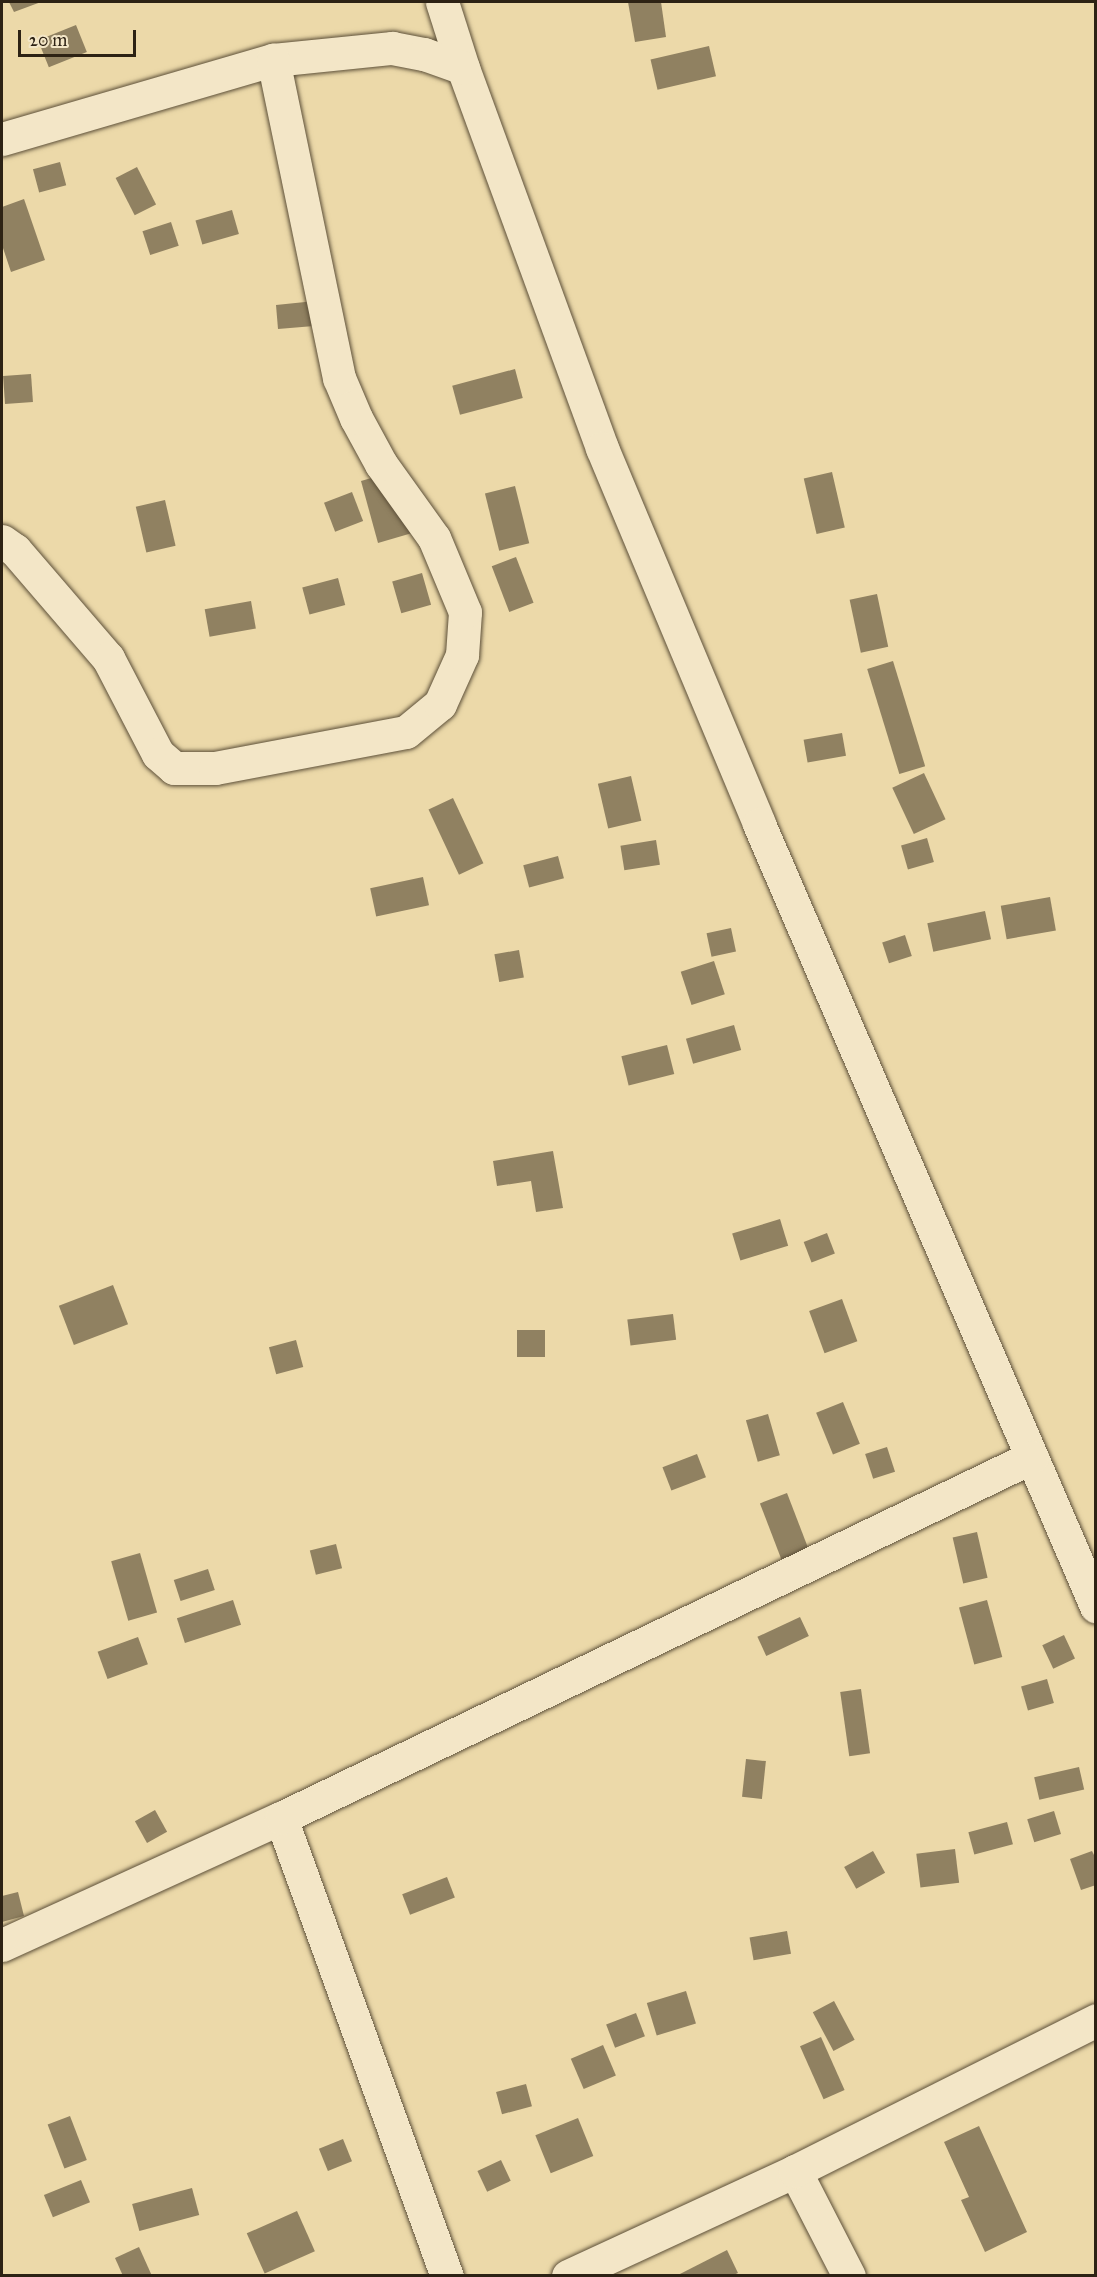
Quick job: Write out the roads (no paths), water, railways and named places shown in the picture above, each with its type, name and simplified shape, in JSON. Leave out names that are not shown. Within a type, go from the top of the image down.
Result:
[{"type":"street","points":[[442,2],[463,68],[602,448],[759,824],[1095,1606]]},
{"type":"street","points":[[2,139],[273,60],[392,48],[424,54],[463,68]]},
{"type":"street","points":[[2,541],[15,550],[108,658],[158,754],[174,768],[215,768],[406,732],[440,704],[462,655],[465,612],[434,538],[381,464],[356,418],[339,378],[273,60]]},
{"type":"street","points":[[2,1945],[281,1818],[1032,1457]]},
{"type":"street","points":[[281,1818],[447,2276]]},
{"type":"street","points":[[568,2276],[795,2171],[1095,2019]]},
{"type":"street","points":[[795,2171],[849,2276]]}]
